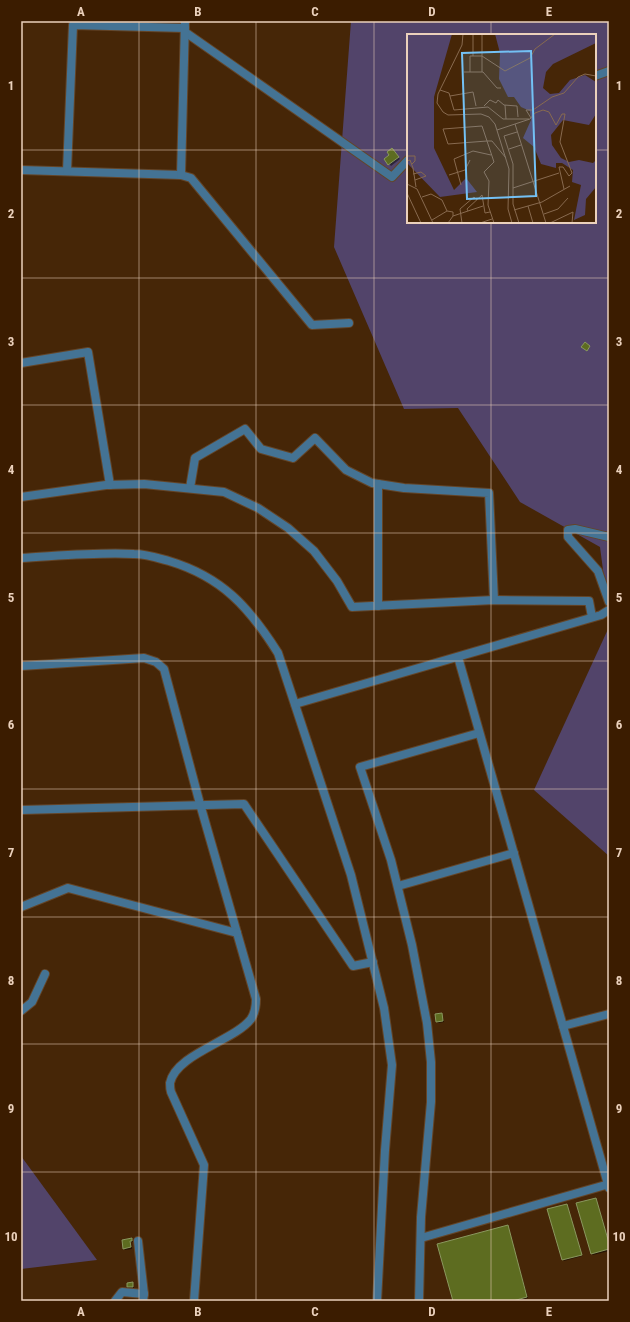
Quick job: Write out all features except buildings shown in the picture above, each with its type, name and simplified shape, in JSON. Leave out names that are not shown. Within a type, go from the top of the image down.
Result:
[{"type":"street","points":[[67,171],[73,25],[103,23],[185,27],[392,177],[407,161]]},
{"type":"street","points":[[181,175],[185,27]]},
{"type":"street","points":[[596,76],[609,70]]},
{"type":"street","points":[[21,170],[181,175],[191,178],[312,325],[349,323]]},
{"type":"street","points":[[21,363],[88,352],[110,485]]},
{"type":"street","points":[[190,488],[195,458],[245,429],[261,449],[293,458],[315,438],[346,470],[372,483],[404,488],[490,493],[494,600]]},
{"type":"street","points":[[21,497],[110,485],[144,484],[224,492],[258,508],[288,528],[314,551],[337,581],[352,607],[494,600],[589,601],[592,617]]},
{"type":"street","points":[[378,484],[378,606]]},
{"type":"street","points":[[609,537],[575,528],[568,530],[568,537],[598,572],[609,602]]},
{"type":"street","points":[[21,558],[111,553],[135,554],[157,558],[183,566],[206,576],[225,588],[262,629],[278,653],[351,875],[384,1008],[392,1065],[378,1301]]},
{"type":"street","points":[[295,704],[601,615],[609,610]]},
{"type":"street","points":[[421,1238],[609,1185],[458,657]]},
{"type":"street","points":[[21,666],[144,658],[156,662],[164,668],[200,804],[256,999],[256,1009],[250,1020],[185,1062],[175,1073],[170,1083],[171,1092],[204,1165],[194,1301]]},
{"type":"street","points":[[419,1301],[421,1238],[431,1102],[431,1062],[427,1023],[421,984],[398,886],[391,860],[360,767],[479,732]]},
{"type":"street","points":[[21,810],[244,804],[353,966],[373,962]]},
{"type":"street","points":[[398,886],[514,853]]},
{"type":"street","points":[[21,907],[68,888],[238,934]]},
{"type":"street","points":[[21,1011],[32,1002],[45,974]]},
{"type":"street","points":[[563,1026],[609,1014]]},
{"type":"street","points":[[115,1301],[122,1292],[143,1297],[138,1241]]},
{"type":"shaded area","points":[[351,21],[609,21],[609,616],[600,547],[520,502],[458,408],[404,409],[334,247]]},
{"type":"shaded area","points":[[609,627],[609,856],[534,790]]},
{"type":"shaded area","points":[[21,1156],[97,1260],[21,1269]]}]
